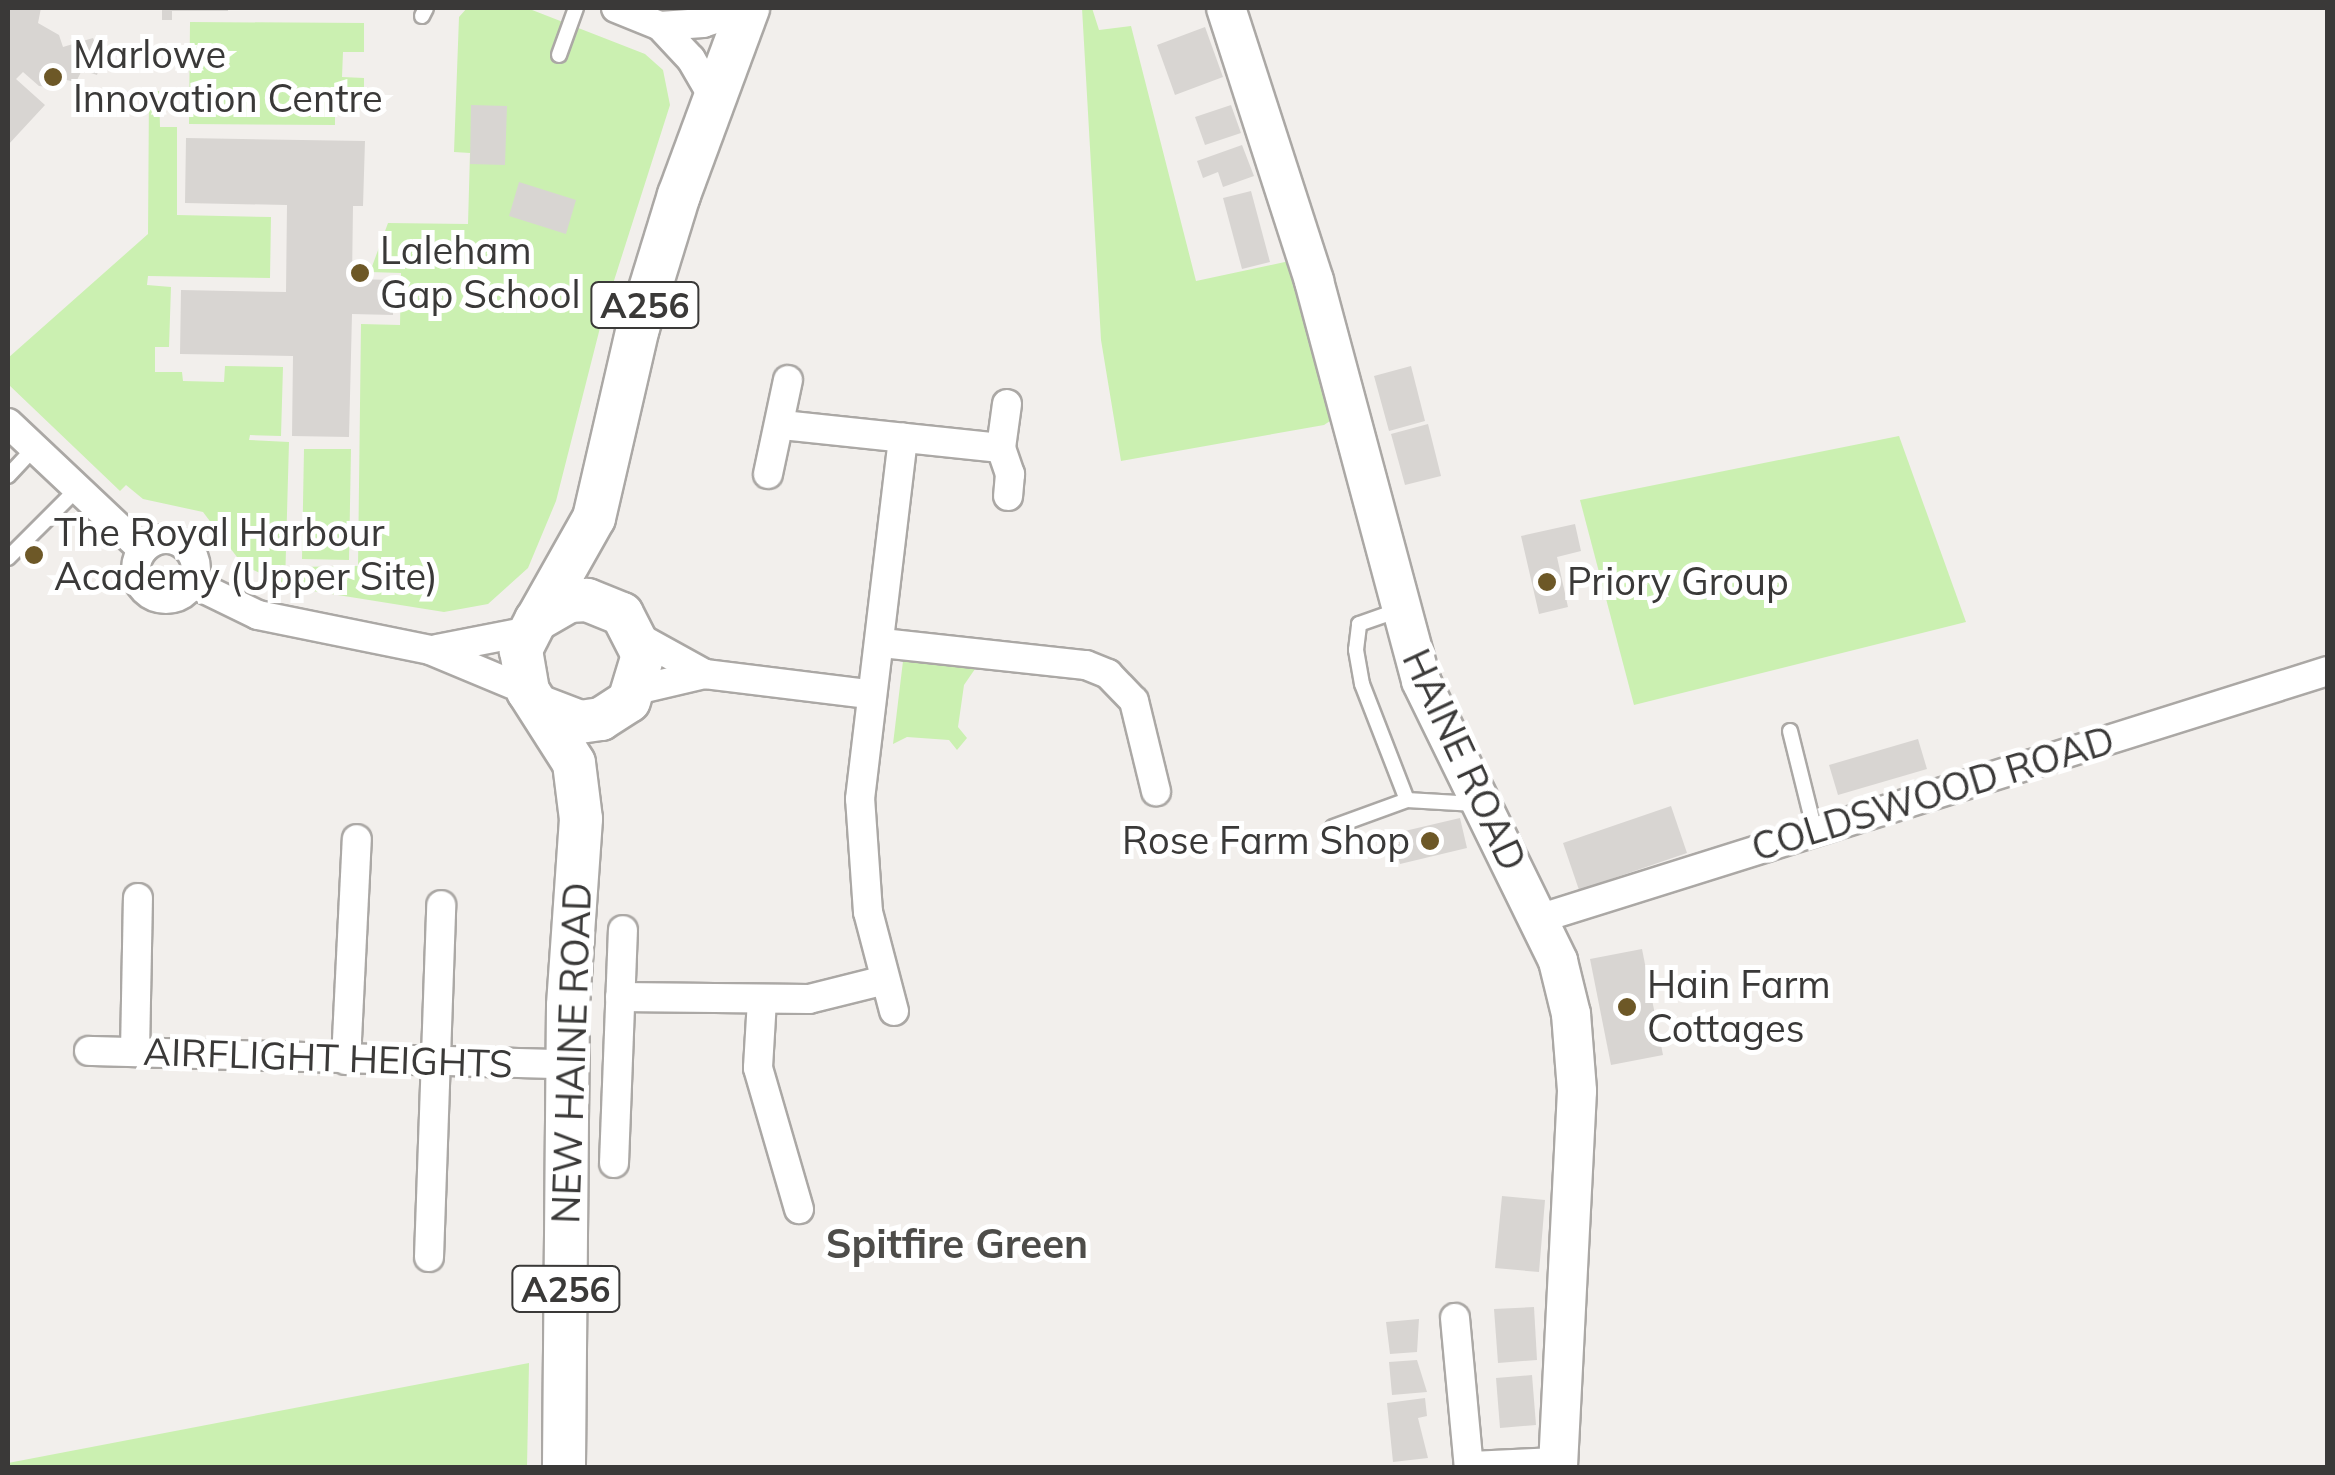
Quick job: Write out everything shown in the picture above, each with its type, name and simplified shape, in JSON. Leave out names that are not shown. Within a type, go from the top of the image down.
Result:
[{"type":"main road","name":"NEW HAINE ROAD","points":[[564,1468],[567,1064],[581,820],[574,762],[521,671],[532,625],[594,518],[638,328],[713,98],[748,8]]},
{"type":"main road","name":"NEW HAINE ROAD","points":[[581,820],[642,673],[594,518]]},
{"type":"main road","points":[[532,625],[569,601],[588,600],[630,625]]},
{"type":"main road","points":[[535,699],[580,722],[628,700]]},
{"type":"street","points":[[616,8],[660,26],[691,59],[713,98]]},
{"type":"street","points":[[660,26],[704,23],[748,8]]},
{"type":"street","name":"HAINE ROAD","points":[[1226,8],[1314,281],[1421,681],[1558,961],[1576,1060],[1558,1465]]},
{"type":"street","points":[[768,474],[782,425],[788,380]]},
{"type":"street","points":[[1007,404],[1000,448],[1010,474],[1008,496]]},
{"type":"street","points":[[8,423],[143,550]]},
{"type":"street","points":[[782,425],[1000,448]]},
{"type":"street","points":[[894,1011],[860,838],[869,694],[882,643],[903,438]]},
{"type":"street","points":[[160,540],[178,542],[193,555],[192,583],[168,599],[149,594],[137,578],[143,550],[160,540]]},
{"type":"street","points":[[192,583],[258,615],[312,631],[430,650],[535,699]]},
{"type":"street","points":[[430,650],[532,625]]},
{"type":"street","points":[[630,625],[705,674]]},
{"type":"street","points":[[882,643],[1086,665],[1108,674],[1134,702],[1156,791]]},
{"type":"street","name":"COLDSWOOD ROAD","points":[[1538,919],[2328,671]]},
{"type":"street","points":[[628,700],[705,674],[869,694]]},
{"type":"street","points":[[346,1060],[357,840]]},
{"type":"street","points":[[135,1052],[138,898]]},
{"type":"street","points":[[428,1257],[441,905]]},
{"type":"street","points":[[614,1163],[623,930]]},
{"type":"street","points":[[620,997],[809,999],[885,980]]},
{"type":"street","points":[[762,1000],[758,1068],[799,1210]]},
{"type":"street","name":"AIRFLIGHT HEIGHTS","points":[[88,1050],[567,1064]]},
{"type":"street","points":[[1455,1318],[1469,1467],[1558,1465]]},
{"type":"lane","points":[[558,55],[576,8]]},
{"type":"lane","points":[[8,476],[34,448]]},
{"type":"lane","points":[[8,558],[77,488]]},
{"type":"lane","points":[[1400,610],[1359,624],[1356,650],[1362,684],[1407,800]]},
{"type":"lane","points":[[1790,731],[1815,831]]},
{"type":"lane","points":[[1333,827],[1407,800],[1479,804]]},
{"type":"green space","points":[[467,8],[527,8],[645,54],[663,70],[670,105],[604,312],[556,501],[528,568],[488,604],[444,612],[294,588],[294,567],[358,566],[361,324],[400,325],[401,273],[370,272],[388,223],[468,224],[470,153],[454,152],[459,17]]},
{"type":"green space","points":[[1082,8],[1092,8],[1099,30],[1131,26],[1196,281],[1294,260],[1339,415],[1324,425],[1121,461],[1101,340]]},
{"type":"green space","points":[[190,22],[364,23],[364,52],[343,52],[342,77],[364,78],[364,109],[335,109],[335,125],[189,124]]},
{"type":"green space","points":[[149,91],[159,91],[160,127],[177,127],[177,215],[271,217],[270,278],[148,276],[147,285],[171,287],[169,347],[155,347],[155,372],[182,372],[183,381],[224,382],[225,366],[283,367],[281,436],[250,435],[249,440],[289,442],[285,585],[243,565],[203,512],[143,499],[126,485],[120,491],[8,384],[8,358],[148,234]]},
{"type":"green space","points":[[1899,436],[1966,622],[1634,705],[1580,500]]},
{"type":"green space","points":[[304,449],[351,449],[349,560],[302,559]]},
{"type":"green space","points":[[903,661],[975,669],[964,685],[958,727],[967,738],[957,750],[949,740],[907,737],[893,744]]},
{"type":"green space","points":[[529,1363],[527,1467],[8,1467],[8,1463]]},
{"type":"building","name":"Marlowe Innovation Centre","points":[[41,8],[38,23],[59,35],[63,47],[93,38],[102,59],[97,75],[82,70],[76,82],[57,78],[55,88],[39,86],[23,72],[16,79],[45,105],[8,145],[8,10]]},
{"type":"building","points":[[162,8],[228,11],[172,11],[172,20],[162,20]]},
{"type":"building","points":[[1205,27],[1223,77],[1175,95],[1157,45]]},
{"type":"building","points":[[471,105],[507,106],[505,165],[470,164]]},
{"type":"building","points":[[1231,105],[1241,133],[1205,145],[1195,117]]},
{"type":"building","points":[[186,138],[365,141],[363,206],[353,206],[352,279],[393,280],[393,315],[352,314],[349,437],[292,436],[293,356],[180,354],[181,290],[286,292],[287,205],[185,203]]},
{"type":"building","points":[[1242,145],[1254,176],[1223,187],[1218,172],[1203,178],[1197,161]]},
{"type":"building","points":[[519,182],[576,200],[566,234],[509,216]]},
{"type":"building","points":[[1251,191],[1270,262],[1242,269],[1223,198]]},
{"type":"building","points":[[1411,366],[1425,421],[1389,431],[1374,376]]},
{"type":"building","points":[[1428,424],[1441,476],[1405,485],[1391,434]]},
{"type":"building","name":"Priory Group","points":[[1575,524],[1581,551],[1557,557],[1568,607],[1539,614],[1521,536]]},
{"type":"building","points":[[1918,739],[1927,769],[1838,795],[1829,765]]},
{"type":"building","points":[[1671,806],[1687,853],[1579,890],[1563,843]]},
{"type":"building","name":"Rose Farm Shop","points":[[1460,818],[1467,848],[1400,864],[1392,834]]},
{"type":"building","name":"Hain Farm Cottages","points":[[1642,949],[1663,1055],[1611,1065],[1590,959]]},
{"type":"building","points":[[1502,1196],[1545,1200],[1539,1272],[1495,1268]]},
{"type":"building","points":[[1534,1307],[1537,1360],[1498,1363],[1494,1309]]},
{"type":"building","points":[[1419,1319],[1417,1352],[1390,1354],[1386,1322]]},
{"type":"building","points":[[1417,1360],[1427,1392],[1392,1395],[1389,1362]]},
{"type":"building","points":[[1532,1375],[1536,1425],[1500,1428],[1496,1378]]},
{"type":"building","points":[[1425,1398],[1427,1416],[1418,1418],[1428,1458],[1393,1462],[1387,1403]]},
{"type":"place","name":"Marlowe Innovation Centre","points":[[53,77]]},
{"type":"place","name":"Laleham Gap School","points":[[360,273]]},
{"type":"place","name":"The Royal Harbour Academy (Upper Site)","points":[[34,555]]},
{"type":"place","name":"Priory Group","points":[[1547,582]]},
{"type":"place","name":"Rose Farm Shop","points":[[1430,841]]},
{"type":"place","name":"Hain Farm Cottages","points":[[1627,1007]]},
{"type":"district","name":"Spitfire Green","points":[[957,1243]]}]
